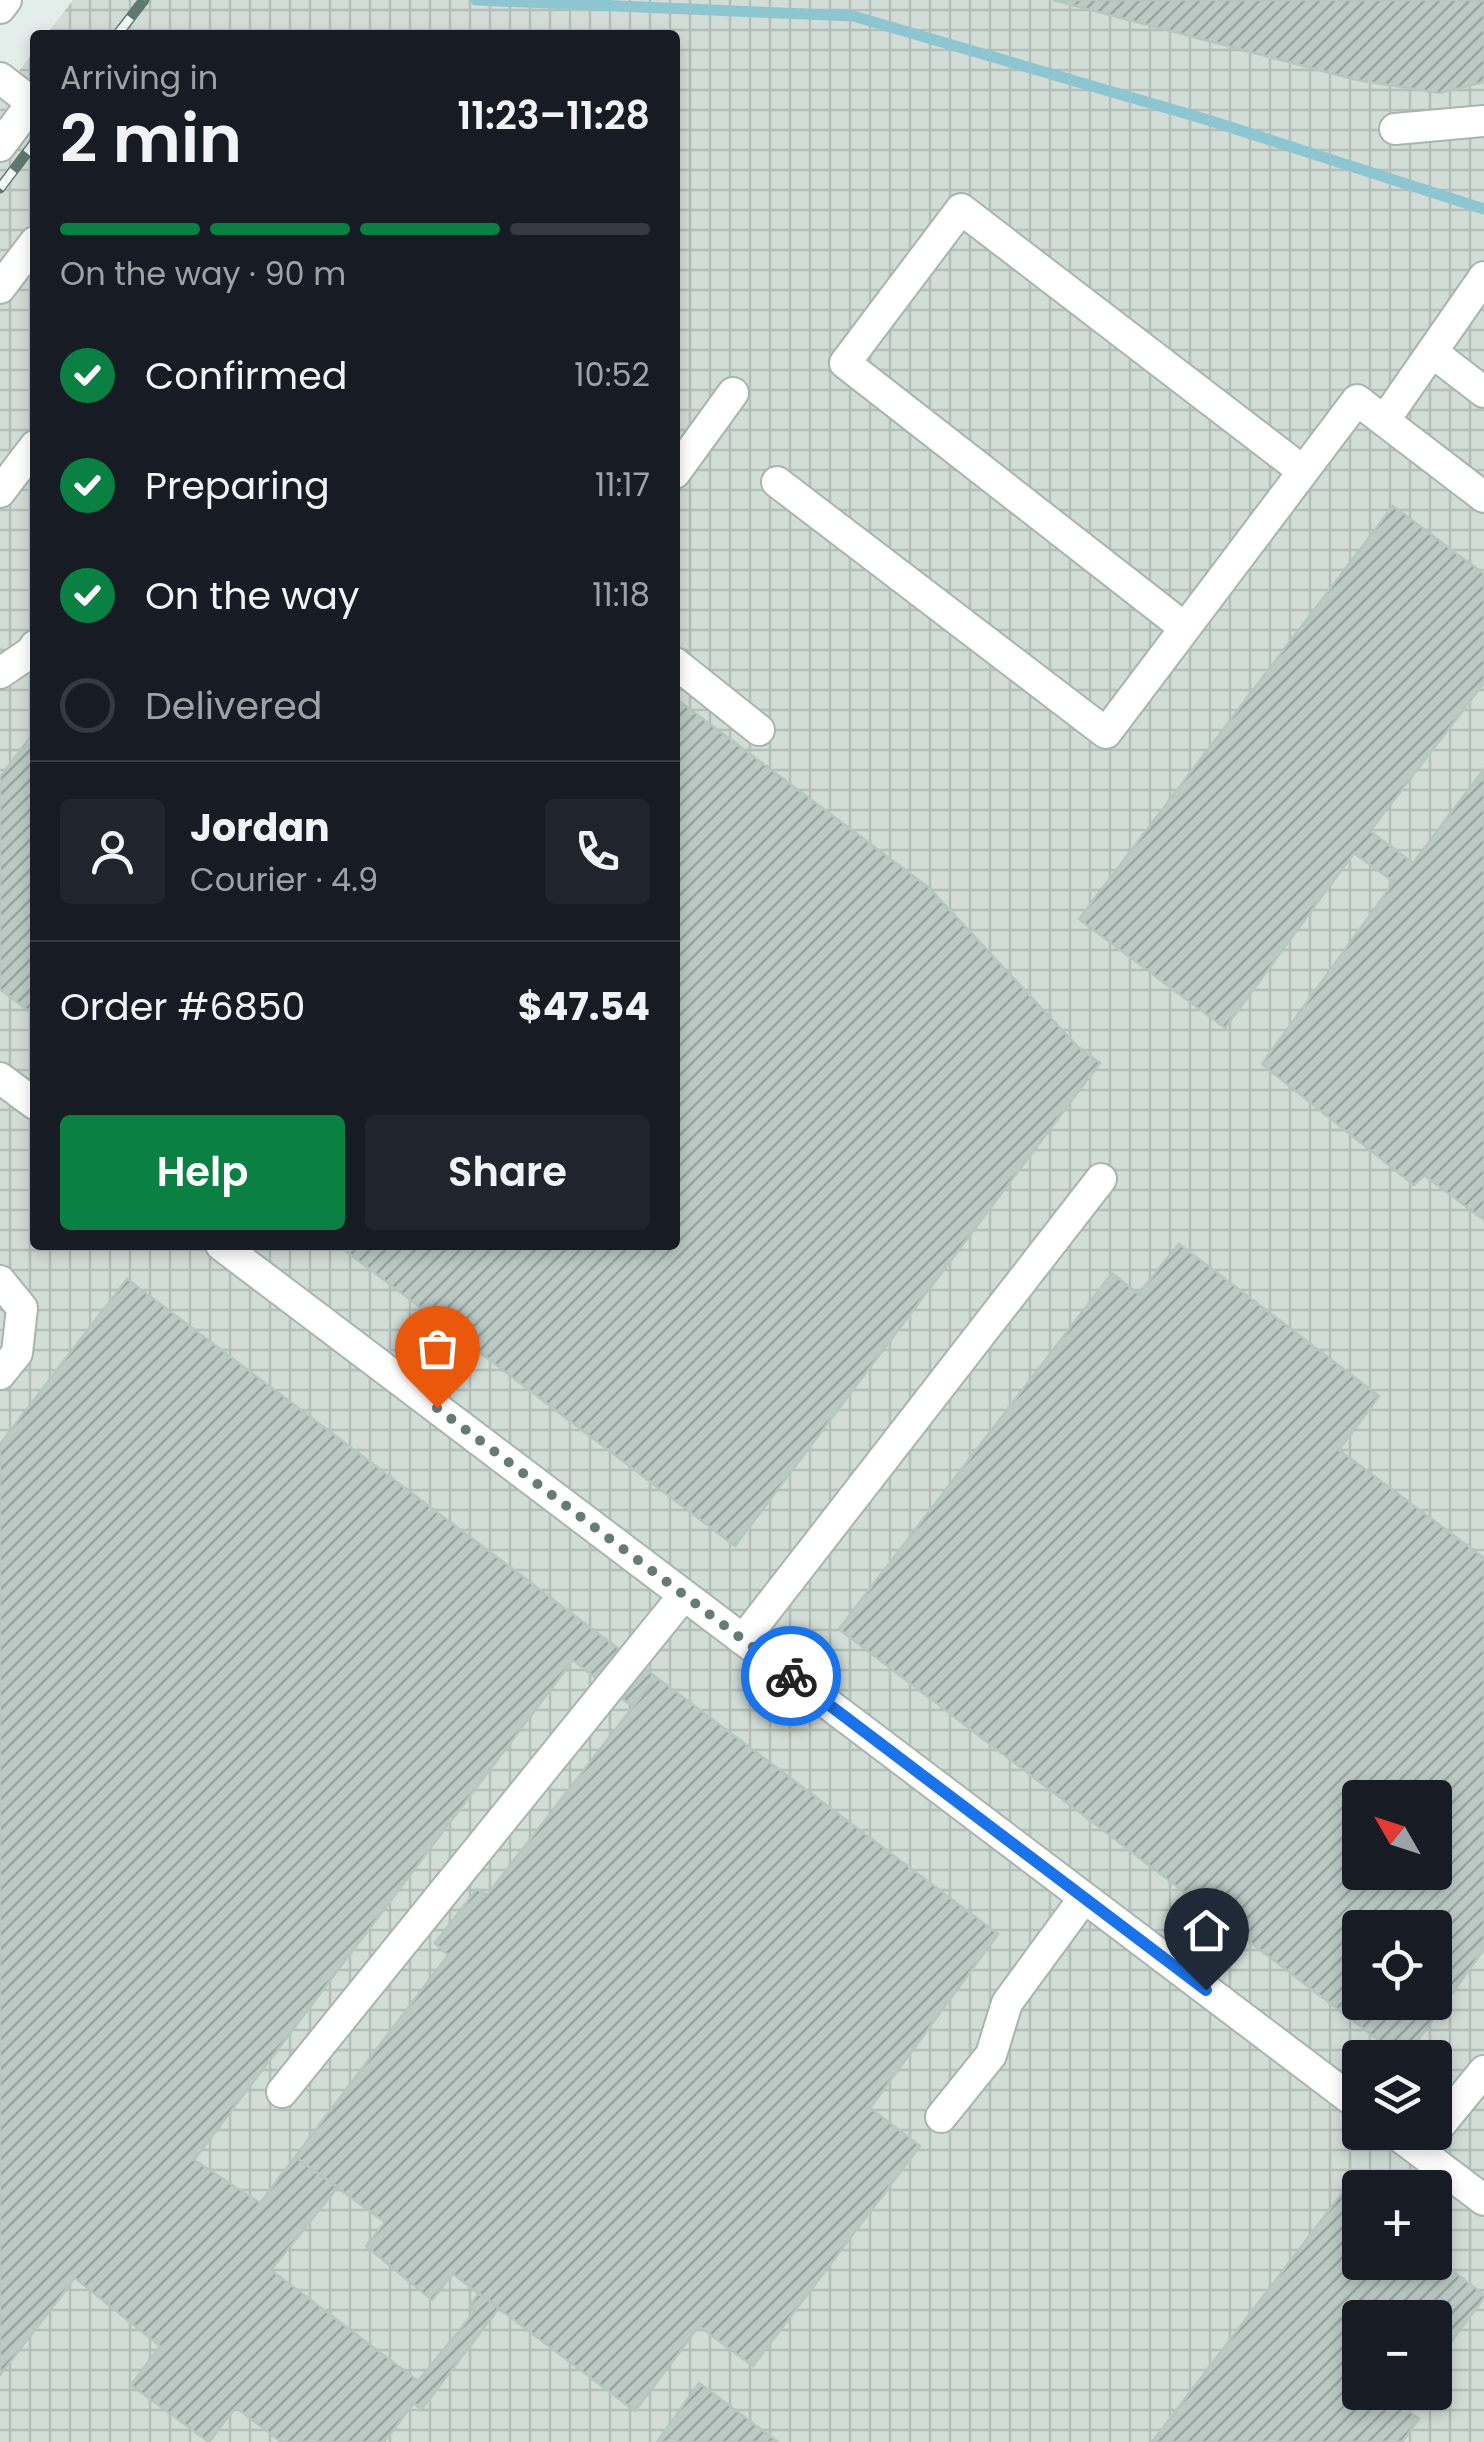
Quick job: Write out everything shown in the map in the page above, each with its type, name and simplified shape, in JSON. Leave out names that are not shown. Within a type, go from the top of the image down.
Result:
[{"type":"street","points":[[0,8],[6,0]]},
{"type":"street","points":[[0,78],[30,101]]},
{"type":"street","points":[[0,146],[30,109]]},
{"type":"street","points":[[1396,128],[1484,121]]},
{"type":"street","points":[[1185,628],[845,363],[856,347],[961,209],[1304,471]]},
{"type":"street","points":[[0,288],[30,249]]},
{"type":"street","points":[[1384,421],[1484,277]]},
{"type":"street","points":[[1432,352],[1484,392]]},
{"type":"street","points":[[680,465],[733,393]]},
{"type":"street","points":[[777,482],[1106,733],[1357,400],[1484,497]]},
{"type":"street","points":[[0,492],[30,453]]},
{"type":"street","points":[[0,673],[30,652]]},
{"type":"street","points":[[680,667],[759,730]]},
{"type":"street","points":[[0,1078],[30,1100]]},
{"type":"street","points":[[743,1640],[1101,1179]]},
{"type":"street","points":[[228,1250],[1342,2092]]},
{"type":"street","points":[[0,1282],[22,1308],[16,1353],[0,1374]]},
{"type":"street","points":[[282,2092],[684,1595]]},
{"type":"street","points":[[942,2117],[991,2056],[1007,2003],[1084,1898]]},
{"type":"street","points":[[1452,2104],[1484,2070]]},
{"type":"street","points":[[1433,2150],[1484,2200]]},
{"type":"shaded area","points":[[73,0],[1484,0],[1484,2442],[0,2442],[0,96],[30,57],[30,1250],[680,1250],[680,30],[50,30]]},
{"type":"building","points":[[1053,0],[1484,0],[1484,82],[1440,93],[1357,80]]},
{"type":"building","points":[[1393,506],[1484,574],[1484,683],[1370,831],[1413,863],[1484,769],[1484,1220],[1424,1175],[1414,1185],[1262,1064],[1394,882],[1354,853],[1225,1028],[1079,919]]},
{"type":"building","points":[[680,702],[928,887],[1078,1047],[1100,1063],[735,1546],[345,1250],[680,1250]]},
{"type":"building","points":[[30,738],[30,1012],[0,989],[0,777]]},
{"type":"building","points":[[1179,1244],[1379,1396],[1339,1450],[1484,1558],[1484,1949],[1452,1993],[1452,1910],[1342,1910],[1342,2012],[839,1629],[1112,1273],[1138,1294]]},
{"type":"building","points":[[127,1279],[656,1677],[633,1707],[573,1660],[194,2160],[260,2203],[295,2157],[338,2187],[271,2270],[418,2381],[475,2311],[470,2305],[479,2293],[499,2308],[421,2410],[414,2403],[384,2442],[281,2442],[236,2407],[209,2442],[131,2385],[160,2346],[75,2278],[0,2375],[0,1444]]},
{"type":"building","points":[[656,1677],[998,1934],[870,2108],[920,2146],[753,2366],[699,2326],[635,2411],[453,2274],[432,2300],[366,2246],[385,2222],[295,2157],[448,1955],[435,1943],[477,1889],[487,1895]]},
{"type":"building","points":[[1352,2020],[1433,2020],[1418,2040],[1378,2040]]},
{"type":"building","points":[[1342,2193],[1342,2280],[1452,2280],[1452,2270],[1484,2295],[1452,2340],[1452,2300],[1342,2300],[1342,2410],[1407,2410],[1419,2419],[1402,2442],[1152,2442]]},
{"type":"building","points":[[699,2383],[778,2442],[657,2442]]},
{"type":"waterway","points":[[476,0],[853,16],[1208,120],[1484,209]]},
{"type":"railway","points":[[121,30],[144,0]]},
{"type":"railway","points":[[0,188],[30,149]]},
{"type":"way so far","points":[[437,1408],[791,1676]]},
{"type":"route","points":[[791,1676],[1206,1990]]}]
